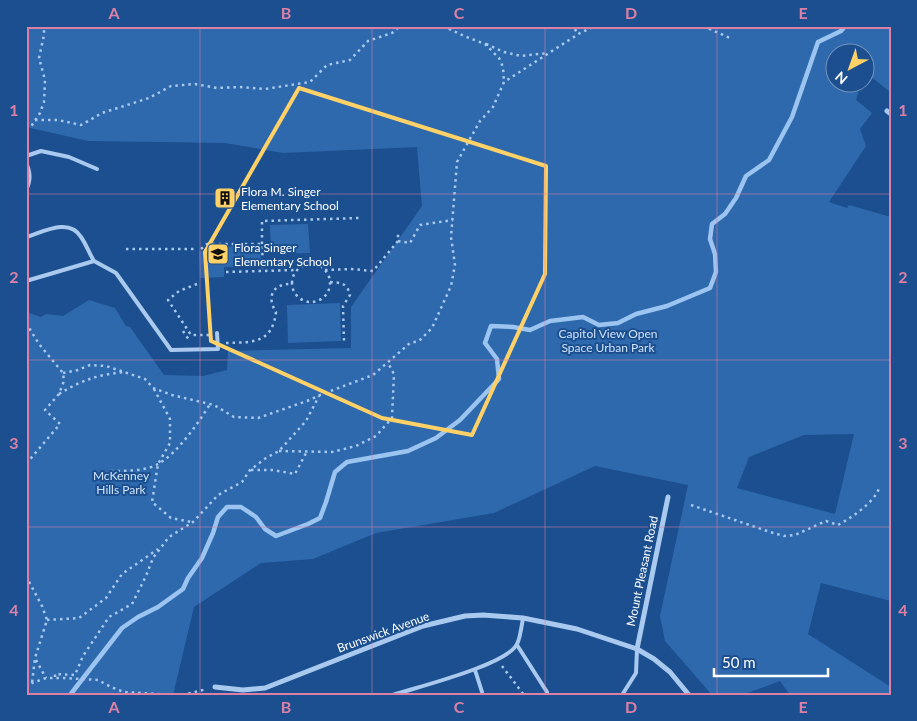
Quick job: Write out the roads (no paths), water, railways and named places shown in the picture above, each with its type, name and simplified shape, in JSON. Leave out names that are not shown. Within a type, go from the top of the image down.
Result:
[{"type":"street","name":"Mount Pleasant Road","points":[[637,649],[668,497]]},
{"type":"street","name":"Brunswick Avenue","points":[[216,687],[243,690],[265,688],[423,626],[458,618],[483,615],[523,618],[576,629],[637,649],[654,659],[670,672],[689,695]]},
{"type":"lane","points":[[26,156],[41,151],[69,157],[98,169]]},
{"type":"lane","points":[[26,163],[30,172],[30,180],[26,190]]},
{"type":"lane","points":[[26,237],[59,226],[66,226],[78,232],[94,261],[116,273],[171,350],[218,349],[217,333]]},
{"type":"lane","points":[[26,281],[94,261]]},
{"type":"lane","points":[[393,695],[475,670],[508,654],[517,645],[523,618]]},
{"type":"lane","points":[[517,645],[547,692]]},
{"type":"lane","points":[[622,695],[636,673],[637,649]]},
{"type":"lane","points":[[475,670],[482,692]]},
{"type":"waterway","points":[[70,695],[122,628],[158,607],[183,589],[202,558],[218,517],[227,507],[241,507],[256,517],[265,529],[276,536],[320,518],[335,472],[347,462],[408,451],[436,438],[460,420],[499,379],[497,359],[485,343],[491,326],[530,330],[550,321],[583,317],[599,325],[618,323],[636,314],[667,306],[710,288],[716,272],[715,254],[710,239],[712,224],[725,214],[736,198],[746,176],[769,160],[792,117],[818,42],[841,31],[845,26]]},
{"type":"place","name":"Flora M. Singer Elementary School","points":[[225,198]]},
{"type":"place","name":"Flora Singer Elementary School","points":[[218,254]]},
{"type":"park label","name":"Capitol View Open Space Urban Park","points":[[608,340]]},
{"type":"park label","name":"McKenney Hills Park","points":[[121,482]]}]
